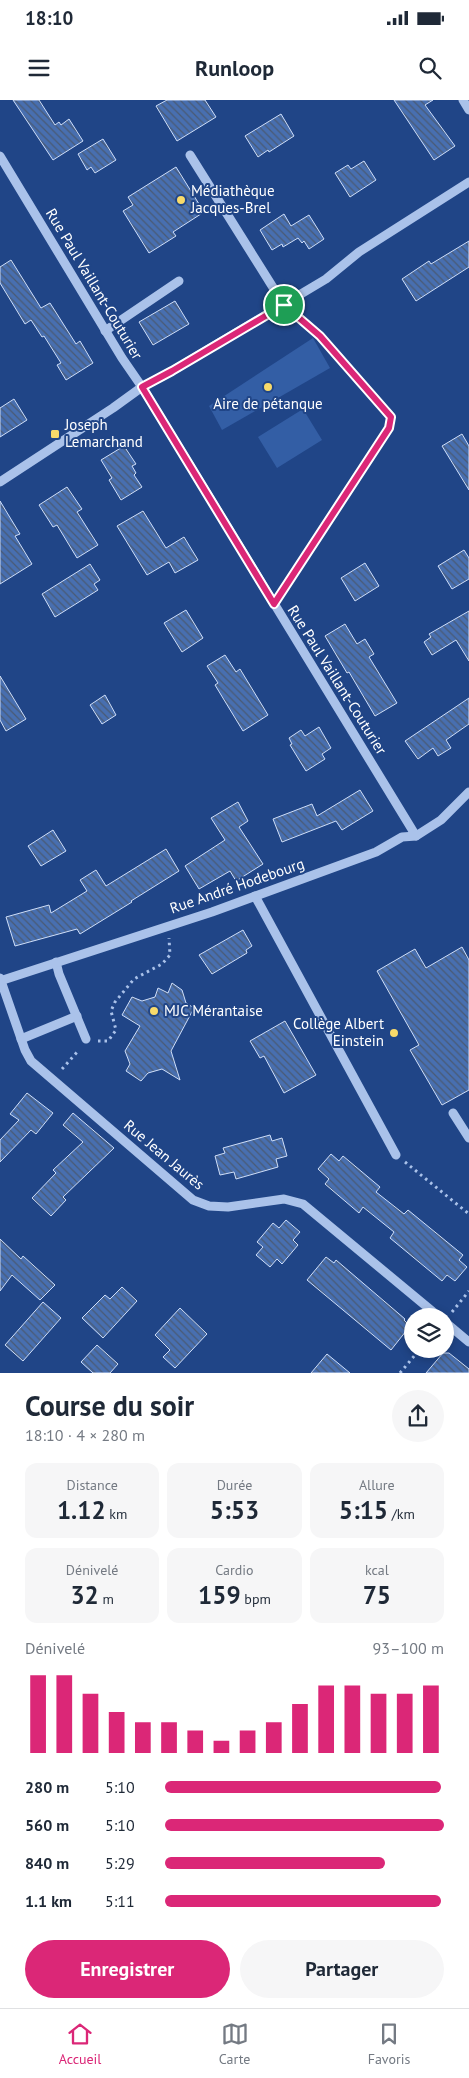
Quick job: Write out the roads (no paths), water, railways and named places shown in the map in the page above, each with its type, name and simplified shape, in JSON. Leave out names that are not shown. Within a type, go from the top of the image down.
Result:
[{"type":"street","points":[[463,100],[469,110]]},
{"type":"street","points":[[190,155],[284,305]]},
{"type":"street","name":"Rue Paul Vaillant-Couturier","points":[[0,156],[105,331],[142,387],[416,836]]},
{"type":"street","points":[[0,482],[142,387],[326,279],[359,252],[469,182]]},
{"type":"street","points":[[105,331],[180,281]]},
{"type":"street","name":"Rue André Hodebourg","points":[[0,980],[255,896],[376,852],[402,837],[416,836],[441,820],[469,792]]},
{"type":"street","points":[[255,896],[396,1155]]},
{"type":"street","points":[[56,962],[59,974],[77,1016],[90,1040]]},
{"type":"street","name":"Rue Jean Jaurès","points":[[0,980],[21,1039],[32,1061],[193,1200],[209,1206],[228,1207],[284,1199],[303,1204],[428,1308]]},
{"type":"street","points":[[21,1039],[77,1016]]},
{"type":"street","points":[[453,1113],[469,1138]]},
{"type":"street","points":[[454,1330],[469,1342]]},
{"type":"place","name":"Médiathèque Jacques-Brel","points":[[181,200]]},
{"type":"place","name":"Aire de pétanque","points":[[268,387]]},
{"type":"place","name":"Joseph Lemarchand","points":[[55,434]]},
{"type":"place","name":"MJC Mérantaise","points":[[154,1011]]},
{"type":"place","name":"Collège Albert Einstein","points":[[394,1033]]}]
